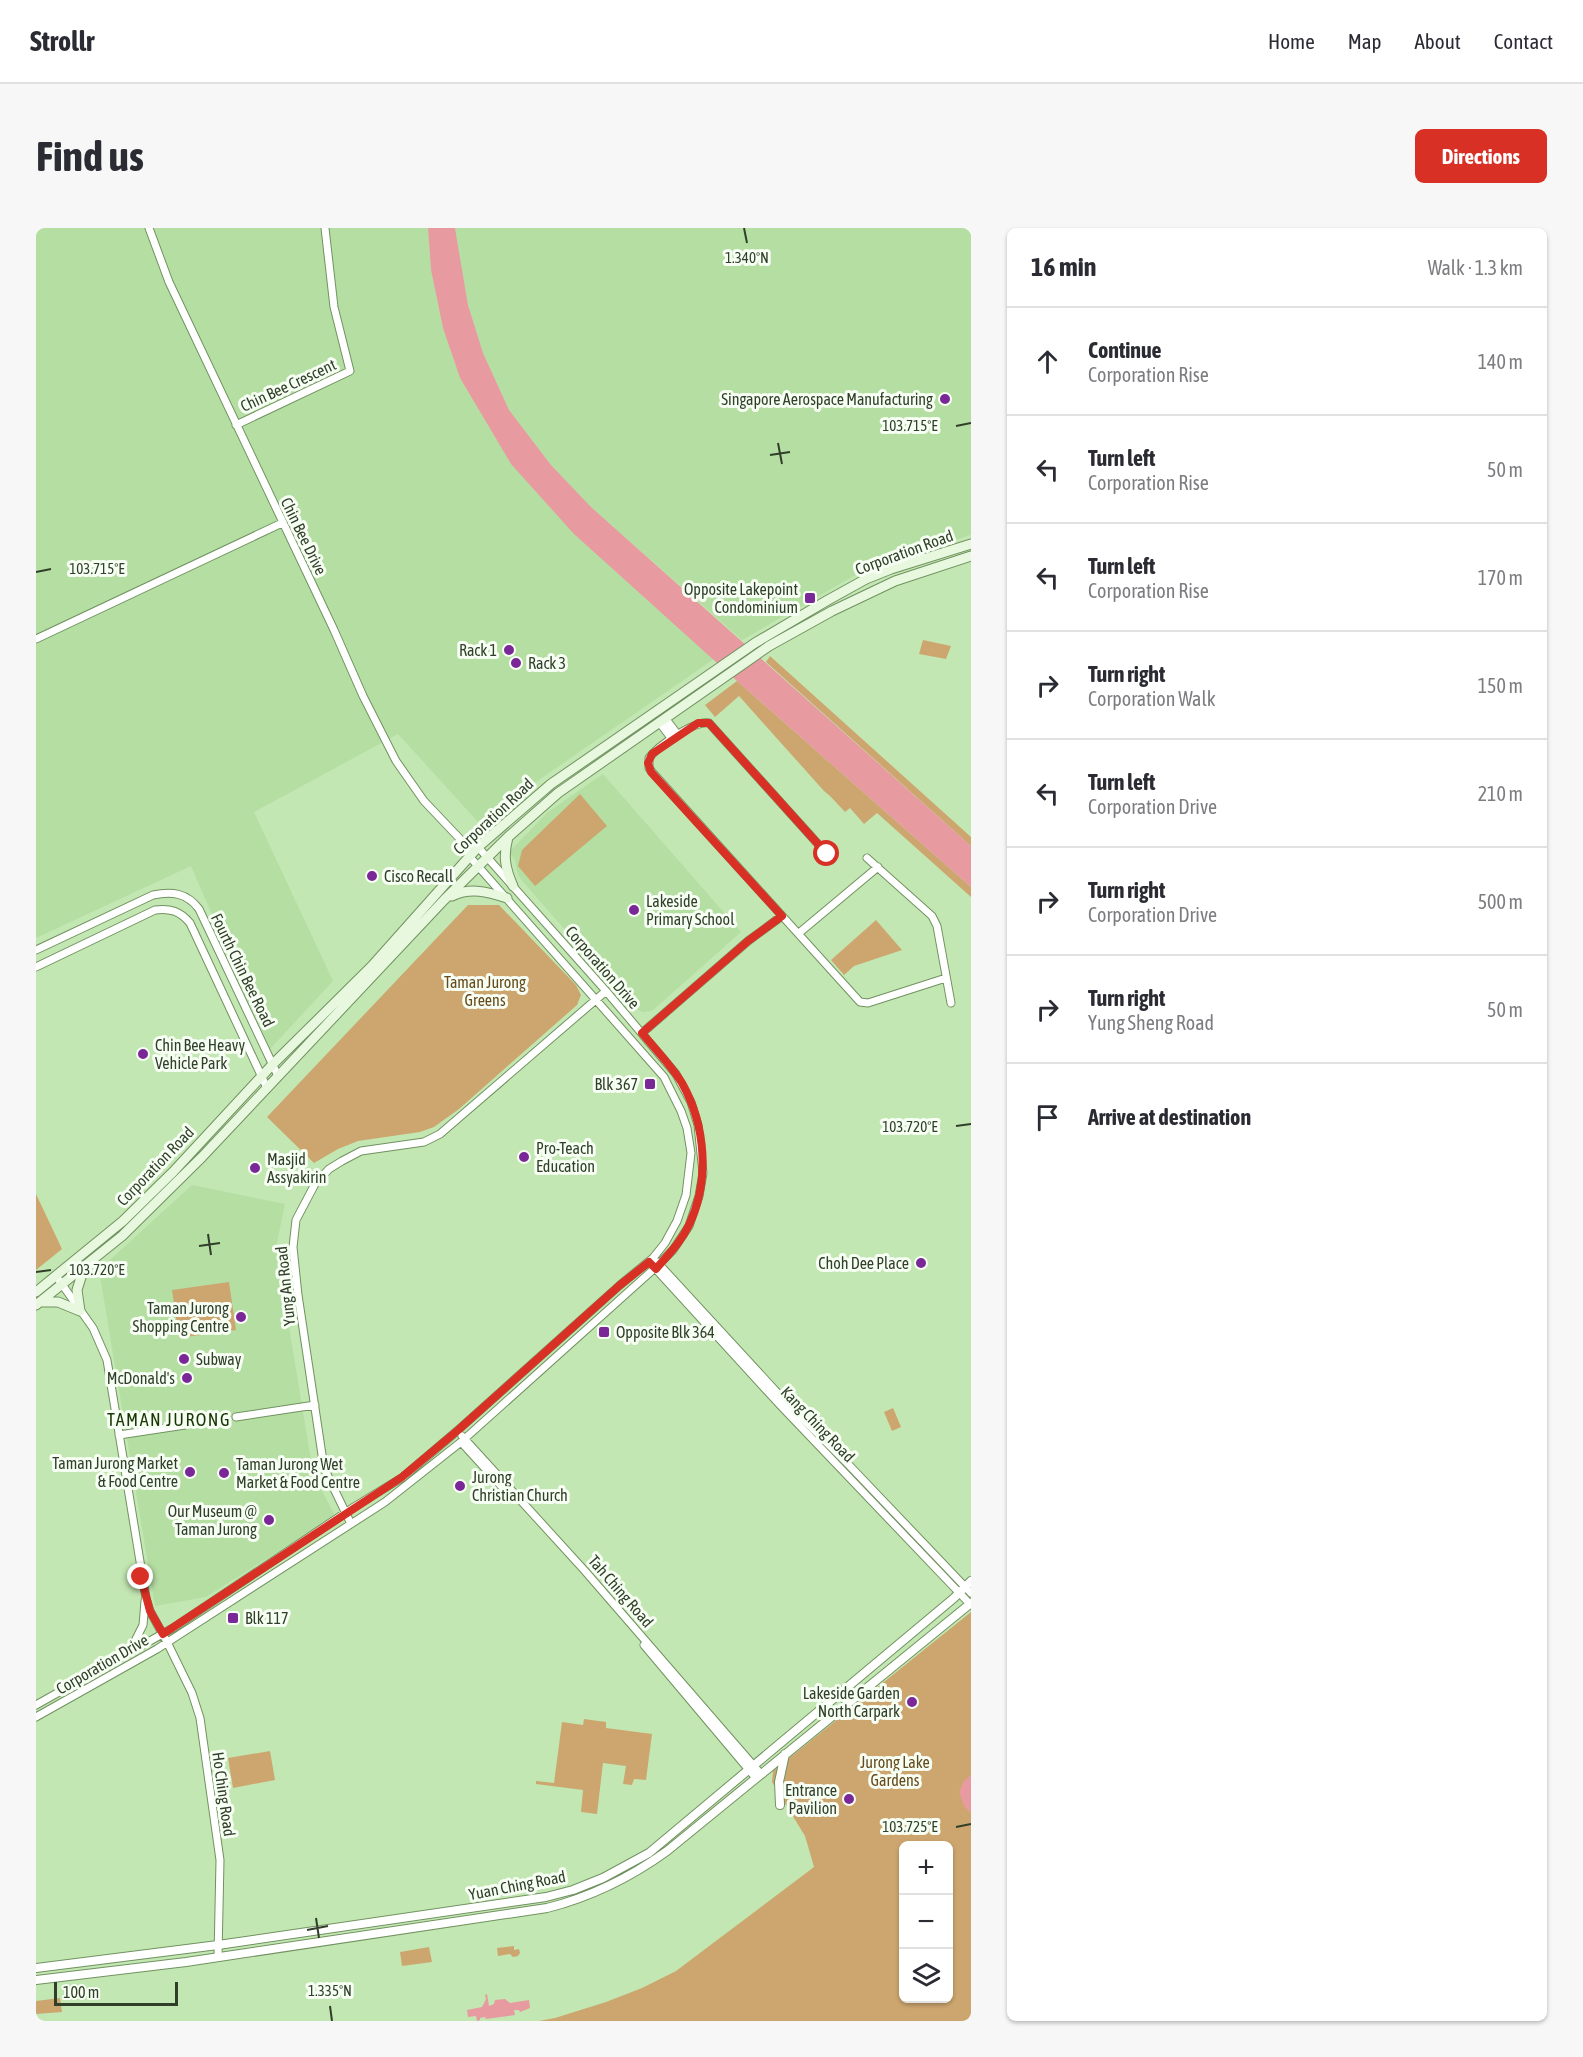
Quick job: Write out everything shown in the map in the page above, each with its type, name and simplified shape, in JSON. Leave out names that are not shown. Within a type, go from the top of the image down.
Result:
[{"type":"main road","name":"Corporation Road","points":[[38,1304],[122,1236],[202,1157],[444,900],[508,837],[558,793],[729,675],[759,647],[828,600],[866,579],[891,569],[971,544]]},
{"type":"main road","name":"Corporation Road","points":[[36,1292],[123,1221],[173,1172],[273,1064],[372,966],[469,856],[551,783],[721,667],[895,581],[971,556]]},
{"type":"main road","points":[[600,749],[607,759]]},
{"type":"main road","points":[[508,837],[504,857],[513,886]]},
{"type":"main road","points":[[444,900],[462,892],[475,890],[507,898]]},
{"type":"main road","points":[[80,1311],[77,1290],[85,1266]]},
{"type":"main road","points":[[38,1304],[58,1302],[80,1311]]},
{"type":"street","name":"Chin Bee Drive","points":[[149,228],[169,282],[363,696],[396,761],[424,801],[461,840],[469,856]]},
{"type":"street","name":"Chin Bee Crescent","points":[[236,425],[350,371],[334,307],[325,228]]},
{"type":"street","points":[[36,639],[282,523]]},
{"type":"street","points":[[662,720],[675,737]]},
{"type":"street","points":[[827,854],[709,723],[698,723],[675,737],[649,758],[649,768],[772,907],[799,933],[863,1004],[946,978]]},
{"type":"street","name":"Chin Bee Drive","points":[[461,840],[478,847]]},
{"type":"street","name":"Corporation Drive","points":[[36,1717],[167,1642],[385,1502],[462,1440],[657,1267],[673,1250],[689,1226],[699,1196],[703,1173],[702,1151],[692,1102],[676,1074],[642,1033],[478,847]]},
{"type":"street","name":"Corporation Drive","points":[[36,1705],[163,1634],[402,1477],[611,1292],[651,1260],[665,1243],[677,1221],[686,1195],[691,1153],[687,1128],[673,1091],[664,1077],[597,999],[469,856]]},
{"type":"street","points":[[867,858],[932,916],[937,926],[951,1003]]},
{"type":"street","points":[[799,933],[878,867]]},
{"type":"street","name":"Fourth Chin Bee Road","points":[[36,950],[153,895],[165,892],[183,895],[192,900],[199,909],[278,1076]]},
{"type":"street","name":"Fourth Chin Bee Road","points":[[36,967],[155,910],[167,908],[176,911],[190,923],[267,1088]]},
{"type":"street","points":[[642,1033],[748,941],[782,916]]},
{"type":"street","name":"Yung An Road","points":[[351,1524],[324,1468],[297,1295],[293,1247],[296,1220],[315,1184],[329,1169],[361,1151],[424,1142],[440,1134],[606,991]]},
{"type":"street","name":"Kang Ching Road","points":[[651,1260],[766,1384],[966,1589],[970,1603]]},
{"type":"street","points":[[56,1276],[93,1329],[106,1360],[146,1598],[142,1625],[129,1653]]},
{"type":"street","points":[[236,1417],[315,1405]]},
{"type":"street","points":[[119,1435],[185,1425]]},
{"type":"street","name":"Tah Ching Road","points":[[455,1432],[585,1571],[758,1775]]},
{"type":"street","name":"Yuan Ching Road","points":[[36,1968],[497,1906],[573,1890],[603,1878],[649,1853],[966,1589]]},
{"type":"street","name":"Ho Ching Road","points":[[146,1598],[150,1611],[192,1693],[200,1718],[220,1860],[218,1957]]},
{"type":"street","name":"Yuan Ching Road","points":[[36,1980],[218,1957],[547,1908],[589,1895],[646,1866],[668,1851],[970,1603]]},
{"type":"street","points":[[780,1805],[779,1782],[785,1753]]},
{"type":"street","points":[[342,1928],[344,1939]]},
{"type":"shaded area","points":[[36,228],[428,228],[431,270],[443,328],[460,378],[511,464],[646,599],[714,659],[478,822],[398,734],[254,812],[333,981],[270,1049],[191,866],[36,938]]},
{"type":"shaded area","points":[[428,228],[455,228],[468,305],[483,353],[509,410],[551,465],[591,507],[971,846],[971,887],[574,534],[511,464],[460,378],[443,328],[431,270]]},
{"type":"shaded area","points":[[455,228],[971,228],[971,535],[866,569],[742,640],[591,507],[551,465],[509,410],[483,353],[468,305]]},
{"type":"shaded area","name":"Lakeside Primary School","points":[[603,774],[741,932],[652,1011],[642,1012],[632,1006],[523,882],[518,875],[515,860],[509,852],[548,812]]},
{"type":"shaded area","name":"TAMAN JURONG","points":[[192,1185],[285,1204],[276,1247],[313,1473],[335,1516],[206,1597],[155,1606],[99,1270]]},
{"type":"shaded area","points":[[971,1775],[971,1813],[964,1806],[959,1792],[964,1781]]},
{"type":"shaded area","points":[[487,1994],[489,2006],[494,2004],[495,2000],[505,1999],[510,2003],[529,2000],[530,2008],[520,2012],[514,2010],[515,2015],[486,2019],[485,2017],[477,2021],[476,2016],[468,2017],[467,2010],[482,2007]]},
{"type":"green space","points":[[923,640],[951,646],[946,659],[919,654]]},
{"type":"green space","points":[[770,656],[971,837],[971,846],[766,662]]},
{"type":"green space","points":[[737,681],[971,887],[971,897],[877,813],[864,824],[850,808],[845,812],[739,696],[715,717],[705,705]]},
{"type":"green space","points":[[580,794],[607,826],[535,886],[518,866],[522,850]]},
{"type":"green space","name":"Taman Jurong Greens","points":[[468,905],[499,905],[576,985],[581,995],[577,1005],[459,1109],[434,1127],[420,1132],[358,1141],[314,1163],[267,1117]]},
{"type":"green space","points":[[876,920],[902,950],[854,966],[844,975],[831,960]]},
{"type":"green space","points":[[36,1194],[62,1249],[36,1270]]},
{"type":"green space","points":[[229,1282],[236,1330],[179,1338],[172,1290]]},
{"type":"green space","points":[[893,1408],[901,1427],[892,1431],[884,1412]]},
{"type":"green space","name":"Jurong Lake Gardens","points":[[971,1612],[971,2021],[539,2021],[606,2002],[676,1971],[814,1867],[805,1836],[772,1782],[773,1771]]},
{"type":"green space","points":[[584,1719],[606,1722],[606,1728],[652,1734],[646,1780],[634,1779],[632,1785],[623,1784],[626,1766],[603,1763],[597,1814],[581,1812],[583,1790],[536,1784],[536,1781],[554,1783],[562,1722],[583,1725]]},
{"type":"green space","points":[[270,1751],[275,1780],[233,1788],[228,1758]]},
{"type":"green space","points":[[514,1946],[514,1950],[519,1949],[518,1956],[513,1957],[510,1954],[498,1956],[497,1948]]},
{"type":"green space","points":[[429,1947],[432,1962],[402,1966],[400,1952]]},
{"type":"green space","points":[[60,1998],[62,2012],[36,2014],[36,2001]]},
{"type":"place","name":"Singapore Aerospace Manufacturing","points":[[945,399]]},
{"type":"place","name":"Opposite Lakepoint Condominium","points":[[810,598]]},
{"type":"place","name":"Rack 1","points":[[509,650]]},
{"type":"place","name":"Rack 3","points":[[516,663]]},
{"type":"place","name":"Cisco Recall","points":[[372,876]]},
{"type":"place","name":"Lakeside Primary School","points":[[634,910]]},
{"type":"place","name":"Chin Bee Heavy Vehicle Park","points":[[143,1054]]},
{"type":"place","name":"Blk 367","points":[[650,1084]]},
{"type":"place","name":"Pro-Teach Education","points":[[524,1157]]},
{"type":"place","name":"Masjid Assyakirin","points":[[255,1168]]},
{"type":"place","name":"Choh Dee Place","points":[[921,1263]]},
{"type":"place","name":"Taman Jurong Shopping Centre","points":[[241,1317]]},
{"type":"place","name":"Opposite Blk 364","points":[[604,1332]]},
{"type":"place","name":"Subway","points":[[184,1359]]},
{"type":"place","name":"McDonald's","points":[[187,1378]]},
{"type":"place","name":"Taman Jurong Market & Food Centre","points":[[190,1472]]},
{"type":"place","name":"Taman Jurong Wet Market & Food Centre","points":[[224,1473]]},
{"type":"place","name":"Jurong Christian Church","points":[[460,1486]]},
{"type":"place","name":"Our Museum @ Taman Jurong","points":[[269,1520]]},
{"type":"place","name":"Blk 117","points":[[233,1618]]},
{"type":"place","name":"Lakeside Garden North Carpark","points":[[912,1702]]},
{"type":"place","name":"Entrance Pavilion","points":[[849,1799]]},
{"type":"district","name":"TAMAN JURONG","points":[[169,1419]]},
{"type":"route","points":[[141,1577],[150,1611],[163,1634],[402,1477],[457,1431],[620,1285],[649,1262],[656,1269],[673,1250],[689,1226],[699,1196],[703,1173],[698,1125],[692,1102],[676,1074],[642,1033],[748,941],[782,916],[651,772],[648,763],[652,754],[698,723],[704,721],[709,723],[827,854]]}]
